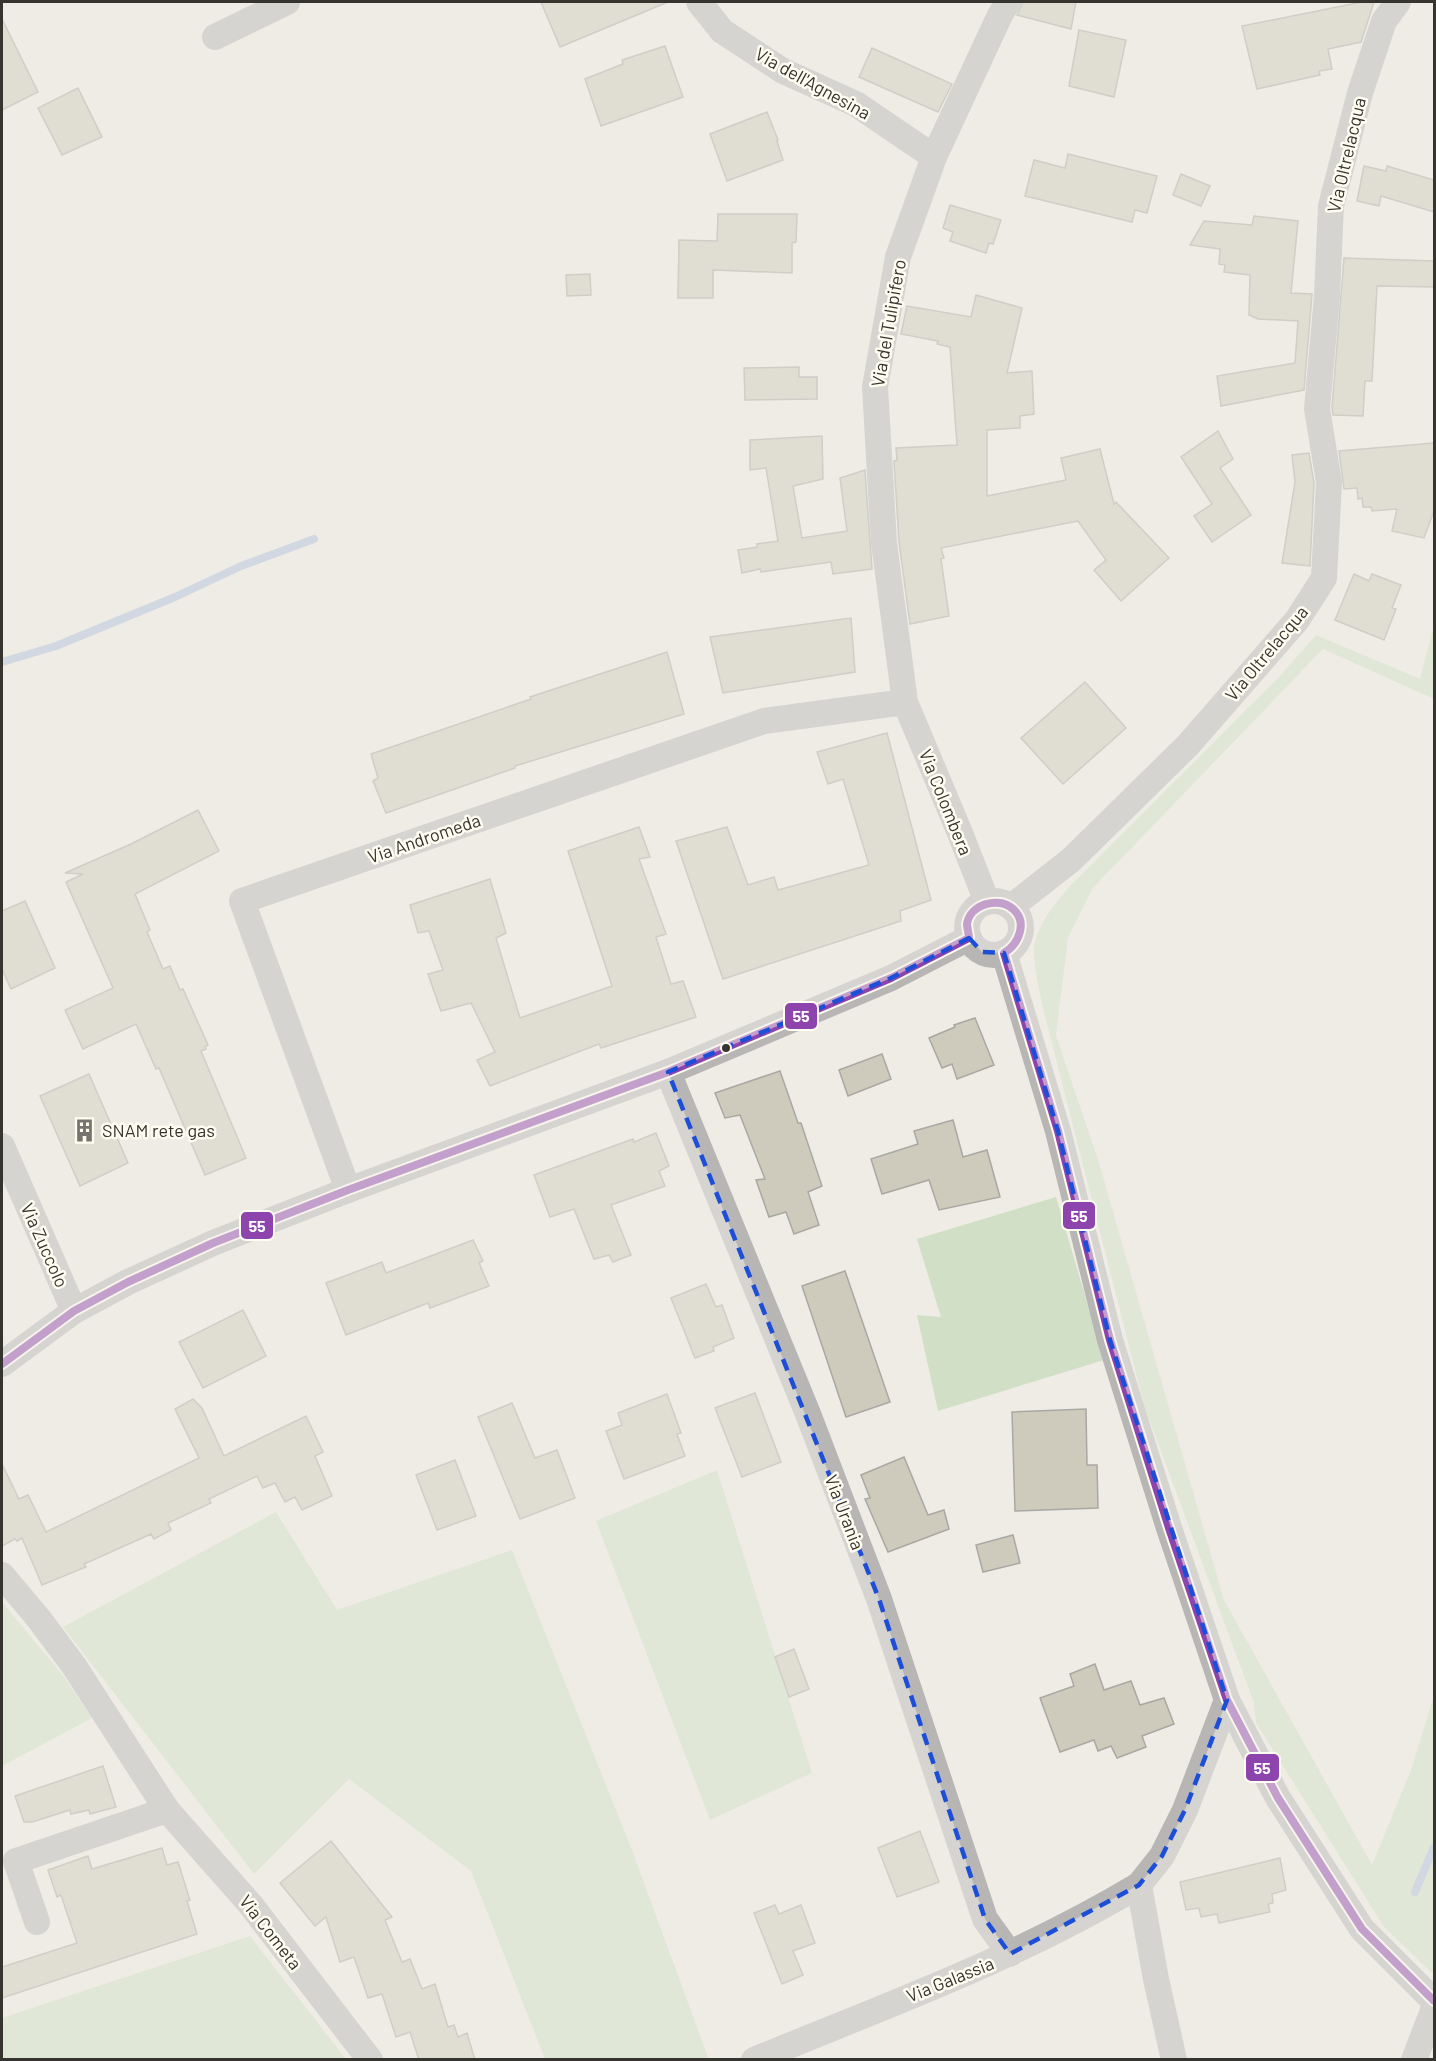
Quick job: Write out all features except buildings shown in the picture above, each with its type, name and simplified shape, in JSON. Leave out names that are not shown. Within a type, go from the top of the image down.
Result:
[{"type":"street","points":[[215,37],[287,2]]},
{"type":"street","name":"Via dell'Agnesina","points":[[699,2],[722,31],[783,71],[856,104],[934,157]]},
{"type":"street","name":"Via del Tulipifero","points":[[905,702],[884,543],[875,387],[898,257],[934,157],[1008,2]]},
{"type":"street","name":"Via Oltrelacqua","points":[[999,905],[1071,860],[1188,745],[1297,620],[1324,578],[1329,482],[1317,409],[1327,297],[1331,206],[1364,82],[1384,21],[1398,2]]},
{"type":"street","name":"Via Colombera","points":[[905,702],[960,833],[999,905]]},
{"type":"street","name":"Via Andromeda","points":[[348,1190],[242,901],[764,721],[905,702]]},
{"type":"street","points":[[999,905],[1018,915],[1021,930],[1012,948],[996,955],[982,952],[972,944],[967,927],[977,907],[999,905]]},
{"type":"street","name":"Via Zuccolo","points":[[2,1364],[74,1311],[128,1282],[213,1243],[348,1190],[668,1072],[891,978],[969,938]]},
{"type":"street","points":[[1004,953],[1058,1131],[1110,1340],[1169,1528],[1227,1700],[1278,1798],[1362,1929],[1434,2001]]},
{"type":"street","name":"Via Urania","points":[[668,1072],[808,1414],[879,1599],[985,1919],[1010,1954]]},
{"type":"street","name":"Via Zuccolo","points":[[2,1146],[74,1311]]},
{"type":"street","name":"Via Cometa","points":[[2,1575],[74,1666],[168,1810],[250,1904],[370,2060]]},
{"type":"street","points":[[1174,2060],[1139,1885],[1162,1856],[1185,1810],[1227,1700]]},
{"type":"street","points":[[37,1922],[16,1861],[168,1810]]},
{"type":"street","name":"Via Galassia","points":[[754,2060],[1010,1954],[1090,1915],[1139,1885]]},
{"type":"street","points":[[1414,2060],[1434,2008]]},
{"type":"highlighted area","points":[[969,938],[982,952],[1004,953],[1058,1131],[1110,1340],[1227,1700],[1185,1810],[1162,1856],[1139,1885],[1010,1954],[985,1919],[879,1599],[668,1072],[891,978]]},
{"type":"green space","points":[[1434,625],[1434,699],[1323,649],[1093,888],[1068,938],[1056,1035],[1100,1166],[1224,1600],[1372,1865],[1411,1770],[1434,1695],[1434,1975],[1384,1927],[1256,1723],[1254,1703],[1144,1405],[1042,1004],[1036,974],[1034,946],[1040,927],[1070,886],[1280,676],[1316,635],[1420,679]]},
{"type":"green space","points":[[1056,1197],[1104,1360],[938,1411],[917,1315],[941,1317],[917,1239]]},
{"type":"green space","points":[[717,1470],[812,1773],[710,1820],[596,1521]]},
{"type":"green space","points":[[276,1512],[337,1610],[512,1550],[632,1850],[708,2057],[702,2060],[545,2059],[471,1871],[349,1779],[254,1874],[63,1627]]},
{"type":"green space","points":[[2,1602],[65,1678],[92,1718],[2,1766]]},
{"type":"green space","points":[[250,1936],[346,2059],[2,2059],[2,2018]]},
{"type":"waterway","points":[[2,662],[56,646],[175,597],[241,566],[314,539]]},
{"type":"waterway","points":[[1415,1892],[1434,1847]]},
{"type":"transit line","name":"55","points":[[2,1364],[74,1311],[128,1282],[213,1243],[348,1190],[668,1072],[891,978],[969,938],[967,924],[969,917],[979,907],[993,903],[1007,905],[1018,914],[1021,926],[1014,944],[1004,953],[1058,1131],[1110,1340],[1169,1528],[1227,1700],[1278,1798],[1362,1929],[1434,2001]]},
{"type":"place","name":"SNAM rete gas","points":[[84,1130]]}]
